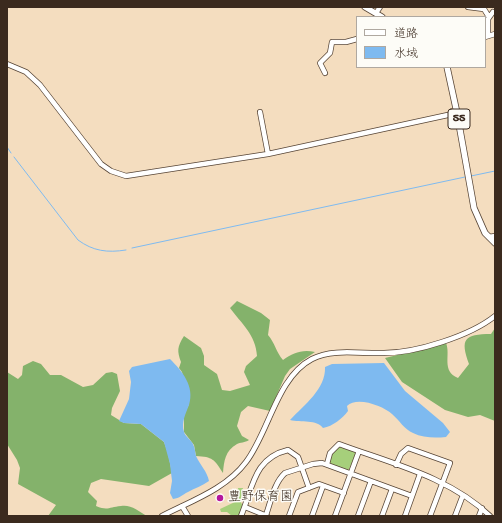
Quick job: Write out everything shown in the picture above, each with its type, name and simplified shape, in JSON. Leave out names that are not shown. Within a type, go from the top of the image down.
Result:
[{"type":"main road","points":[[365,7],[379,16]]},
{"type":"main road","name":"55","points":[[447,68],[458,113],[477,218],[489,237],[495,243]]},
{"type":"street","points":[[379,16],[380,7]]},
{"type":"street","points":[[468,7],[484,10],[489,17]]},
{"type":"street","points":[[492,12],[489,17],[487,37],[495,34]]},
{"type":"street","points":[[325,73],[320,63],[330,52],[332,42],[346,42],[356,39]]},
{"type":"street","points":[[7,64],[26,72],[33,78],[101,164],[110,171],[119,175],[132,175],[268,154],[458,113]]},
{"type":"street","points":[[260,112],[268,154]]},
{"type":"street","points":[[489,237],[495,236]]},
{"type":"street","points":[[162,516],[218,487],[238,472],[252,454],[291,377],[307,362],[321,355],[334,352],[386,353],[412,350],[474,329],[495,316]]},
{"type":"street","points":[[327,464],[330,453],[339,444],[443,482],[482,508],[490,516]]},
{"type":"street","points":[[396,465],[401,454],[408,448],[450,463],[430,516]]},
{"type":"street","points":[[241,516],[260,467],[276,453],[288,450],[298,457],[309,488]]},
{"type":"street","points":[[335,516],[359,451]]},
{"type":"street","points":[[245,507],[266,516],[280,479],[285,473],[318,462],[412,496]]},
{"type":"street","points":[[405,516],[420,474]]},
{"type":"street","points":[[358,516],[371,481]]},
{"type":"street","points":[[289,516],[298,492],[319,484],[344,493]]},
{"type":"street","points":[[312,516],[323,486]]},
{"type":"street","points":[[382,516],[392,489]]},
{"type":"street","points":[[455,516],[463,495]]},
{"type":"street","points":[[182,506],[188,516]]},
{"type":"street","points":[[479,516],[482,508]]},
{"type":"green space","points":[[237,301],[261,313],[270,320],[268,335],[283,360],[298,352],[315,352],[290,369],[285,376],[270,411],[248,406],[241,412],[237,426],[242,436],[249,440],[238,443],[230,450],[225,460],[223,473],[210,458],[196,456],[194,445],[184,432],[184,415],[189,404],[182,372],[179,368],[181,362],[178,349],[184,336],[201,348],[204,356],[204,365],[217,374],[222,390],[230,391],[250,385],[244,372],[246,366],[257,356],[256,349],[251,336],[230,308]]},
{"type":"green space","points":[[495,328],[495,421],[480,415],[468,417],[445,410],[402,382],[385,358],[446,343],[448,367],[453,375],[458,378],[469,364],[465,349],[466,340],[475,335],[491,334]]},
{"type":"green space","points":[[33,361],[41,364],[50,375],[61,375],[83,387],[93,385],[106,373],[112,372],[117,374],[120,391],[112,408],[111,415],[124,423],[141,424],[164,442],[172,473],[149,486],[101,479],[91,483],[88,492],[97,501],[96,506],[106,508],[128,506],[147,516],[48,516],[56,505],[18,484],[20,468],[7,444],[7,372],[18,379],[22,375],[23,366]]},
{"type":"green space","points":[[339,446],[355,451],[356,454],[348,471],[329,464],[332,454]]},
{"type":"green space","points":[[238,488],[243,488],[241,503],[243,505],[240,516],[232,516],[227,512],[221,512],[220,509],[237,501]]},
{"type":"water","points":[[170,359],[183,374],[189,385],[190,398],[183,421],[183,428],[184,432],[195,448],[196,456],[207,474],[209,481],[173,499],[170,493],[172,481],[170,464],[164,442],[141,424],[124,423],[119,421],[129,399],[131,382],[129,371],[132,367]]},
{"type":"water","points":[[384,363],[405,391],[443,423],[450,432],[446,437],[438,438],[417,435],[407,430],[395,416],[388,411],[376,405],[363,402],[351,403],[347,406],[348,411],[343,417],[334,424],[323,428],[317,423],[313,422],[290,420],[318,389],[322,382],[325,367],[332,364]]},
{"type":"waterway","points":[[7,147],[11,153]]},
{"type":"waterway","points":[[14,157],[78,240],[95,249],[106,251],[126,250]]},
{"type":"waterway","points":[[471,176],[495,171]]},
{"type":"waterway","points":[[132,248],[465,177]]},
{"type":"place","name":"豊野保育園","points":[[220,498]]}]
